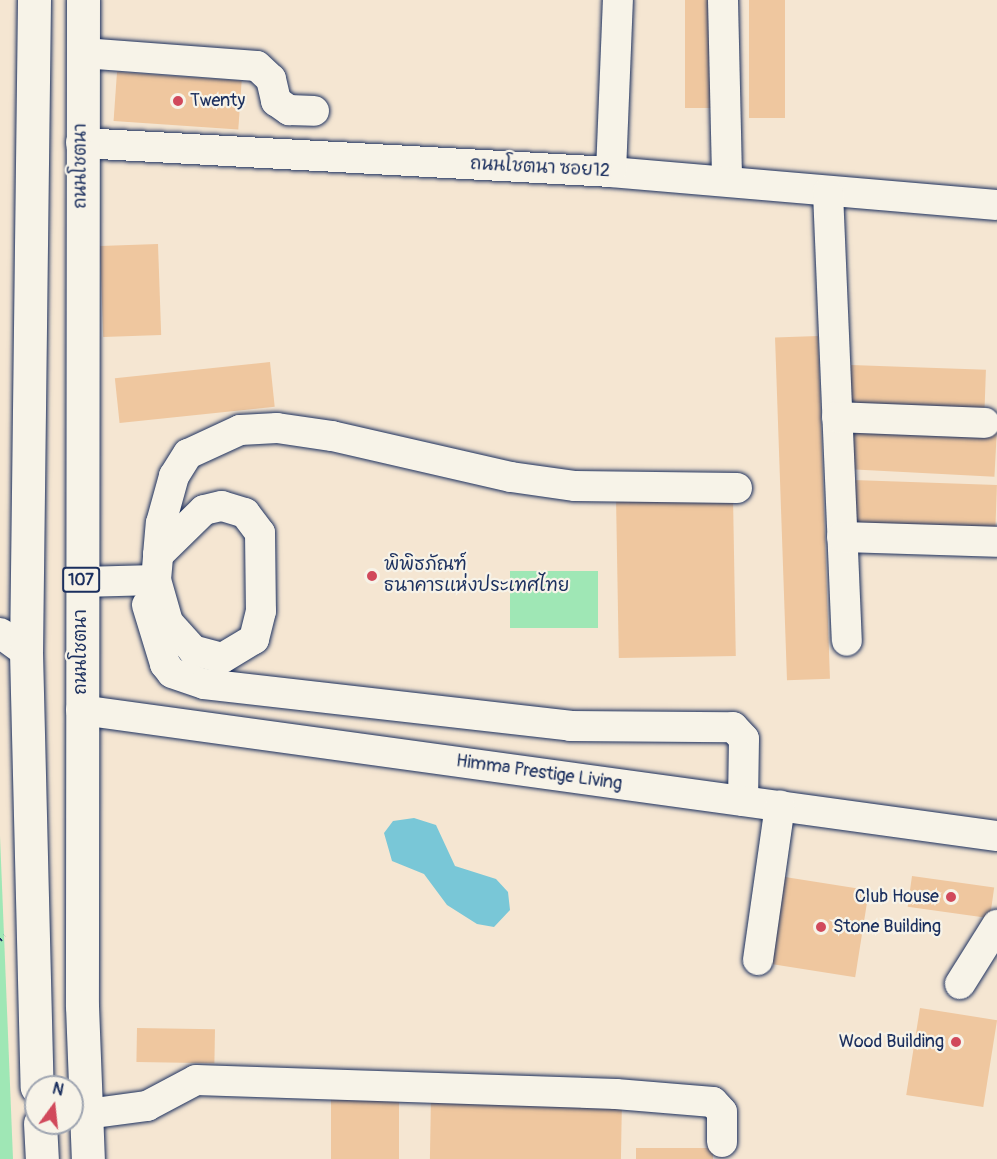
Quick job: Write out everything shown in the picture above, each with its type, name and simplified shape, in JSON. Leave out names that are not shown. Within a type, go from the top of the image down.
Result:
[{"type":"main road","points":[[34,0],[26,652],[37,1075]]},
{"type":"main road","name":"ถนนโชตนา","points":[[83,0],[81,710],[88,1159]]},
{"type":"main road","points":[[41,1135],[42,1159]]},
{"type":"street","points":[[611,172],[618,0]]},
{"type":"street","points":[[723,0],[727,181]]},
{"type":"street","points":[[82,53],[256,66],[271,79],[283,107],[314,111]]},
{"type":"street","name":"ถนนโชตนา ซอย12","points":[[81,143],[611,172],[997,205]]},
{"type":"street","points":[[828,192],[847,640]]},
{"type":"street","points":[[837,417],[985,423]]},
{"type":"street","points":[[737,488],[575,486],[511,477],[332,436],[278,428],[240,430],[188,454],[165,501],[152,572],[165,664],[185,679],[570,726],[733,727],[744,739],[743,801]]},
{"type":"street","points":[[81,582],[152,572],[204,510],[222,506],[245,513],[260,533],[261,611],[254,639],[222,657],[193,650],[168,622],[152,572]]},
{"type":"street","points":[[842,537],[997,542]]},
{"type":"street","points":[[0,633],[26,652]]},
{"type":"street","name":"Himma Prestige Living","points":[[81,710],[997,836]]},
{"type":"street","points":[[758,960],[780,806]]},
{"type":"street","points":[[960,984],[997,925]]},
{"type":"street","points":[[87,1114],[147,1106],[196,1080],[616,1094],[713,1102],[722,1112],[722,1142]]},
{"type":"green space","points":[[510,571],[598,571],[598,628],[510,628]]},
{"type":"green space","points":[[0,836],[13,1159],[0,1159]]},
{"type":"water","points":[[414,818],[436,825],[455,866],[496,879],[508,892],[510,910],[494,927],[477,924],[447,905],[424,874],[392,861],[384,833],[393,821]]},
{"type":"building","points":[[685,0],[719,0],[719,108],[685,108]]},
{"type":"building","points":[[749,0],[785,0],[785,118],[749,118]]},
{"type":"building","name":"Twenty","points":[[117,72],[242,81],[238,130],[114,121]]},
{"type":"building","points":[[158,244],[161,335],[103,337],[100,246]]},
{"type":"building","points":[[818,336],[830,679],[787,680],[775,338]]},
{"type":"building","points":[[270,362],[275,407],[120,423],[115,378]]},
{"type":"building","points":[[851,365],[986,370],[984,416],[849,411]]},
{"type":"building","points":[[848,424],[997,432],[994,477],[846,469]]},
{"type":"building","points":[[853,480],[997,485],[995,528],[851,523]]},
{"type":"building","points":[[733,496],[736,656],[619,658],[616,498]]},
{"type":"building","name":"Club House","points":[[912,876],[994,888],[990,918],[908,907]]},
{"type":"building","name":"Stone Building","points":[[785,877],[869,890],[855,977],[771,964]]},
{"type":"building","name":"Wood Building","points":[[920,1008],[997,1020],[983,1107],[906,1095]]},
{"type":"building","points":[[137,1028],[215,1029],[214,1063],[136,1062]]},
{"type":"building","points":[[331,1092],[399,1092],[399,1159],[331,1159]]},
{"type":"building","points":[[431,1096],[622,1099],[621,1159],[430,1159]]},
{"type":"building","points":[[636,1148],[713,1148],[713,1159],[636,1159]]},
{"type":"place","name":"Twenty","points":[[178,101]]},
{"type":"place","name":"พิพิธภัณฑ์ ธนาคารแห่งประเทศไทย","points":[[372,576]]},
{"type":"place","name":"Club House","points":[[951,897]]},
{"type":"place","name":"Stone Building","points":[[821,927]]},
{"type":"place","name":"Wood Building","points":[[956,1042]]}]
